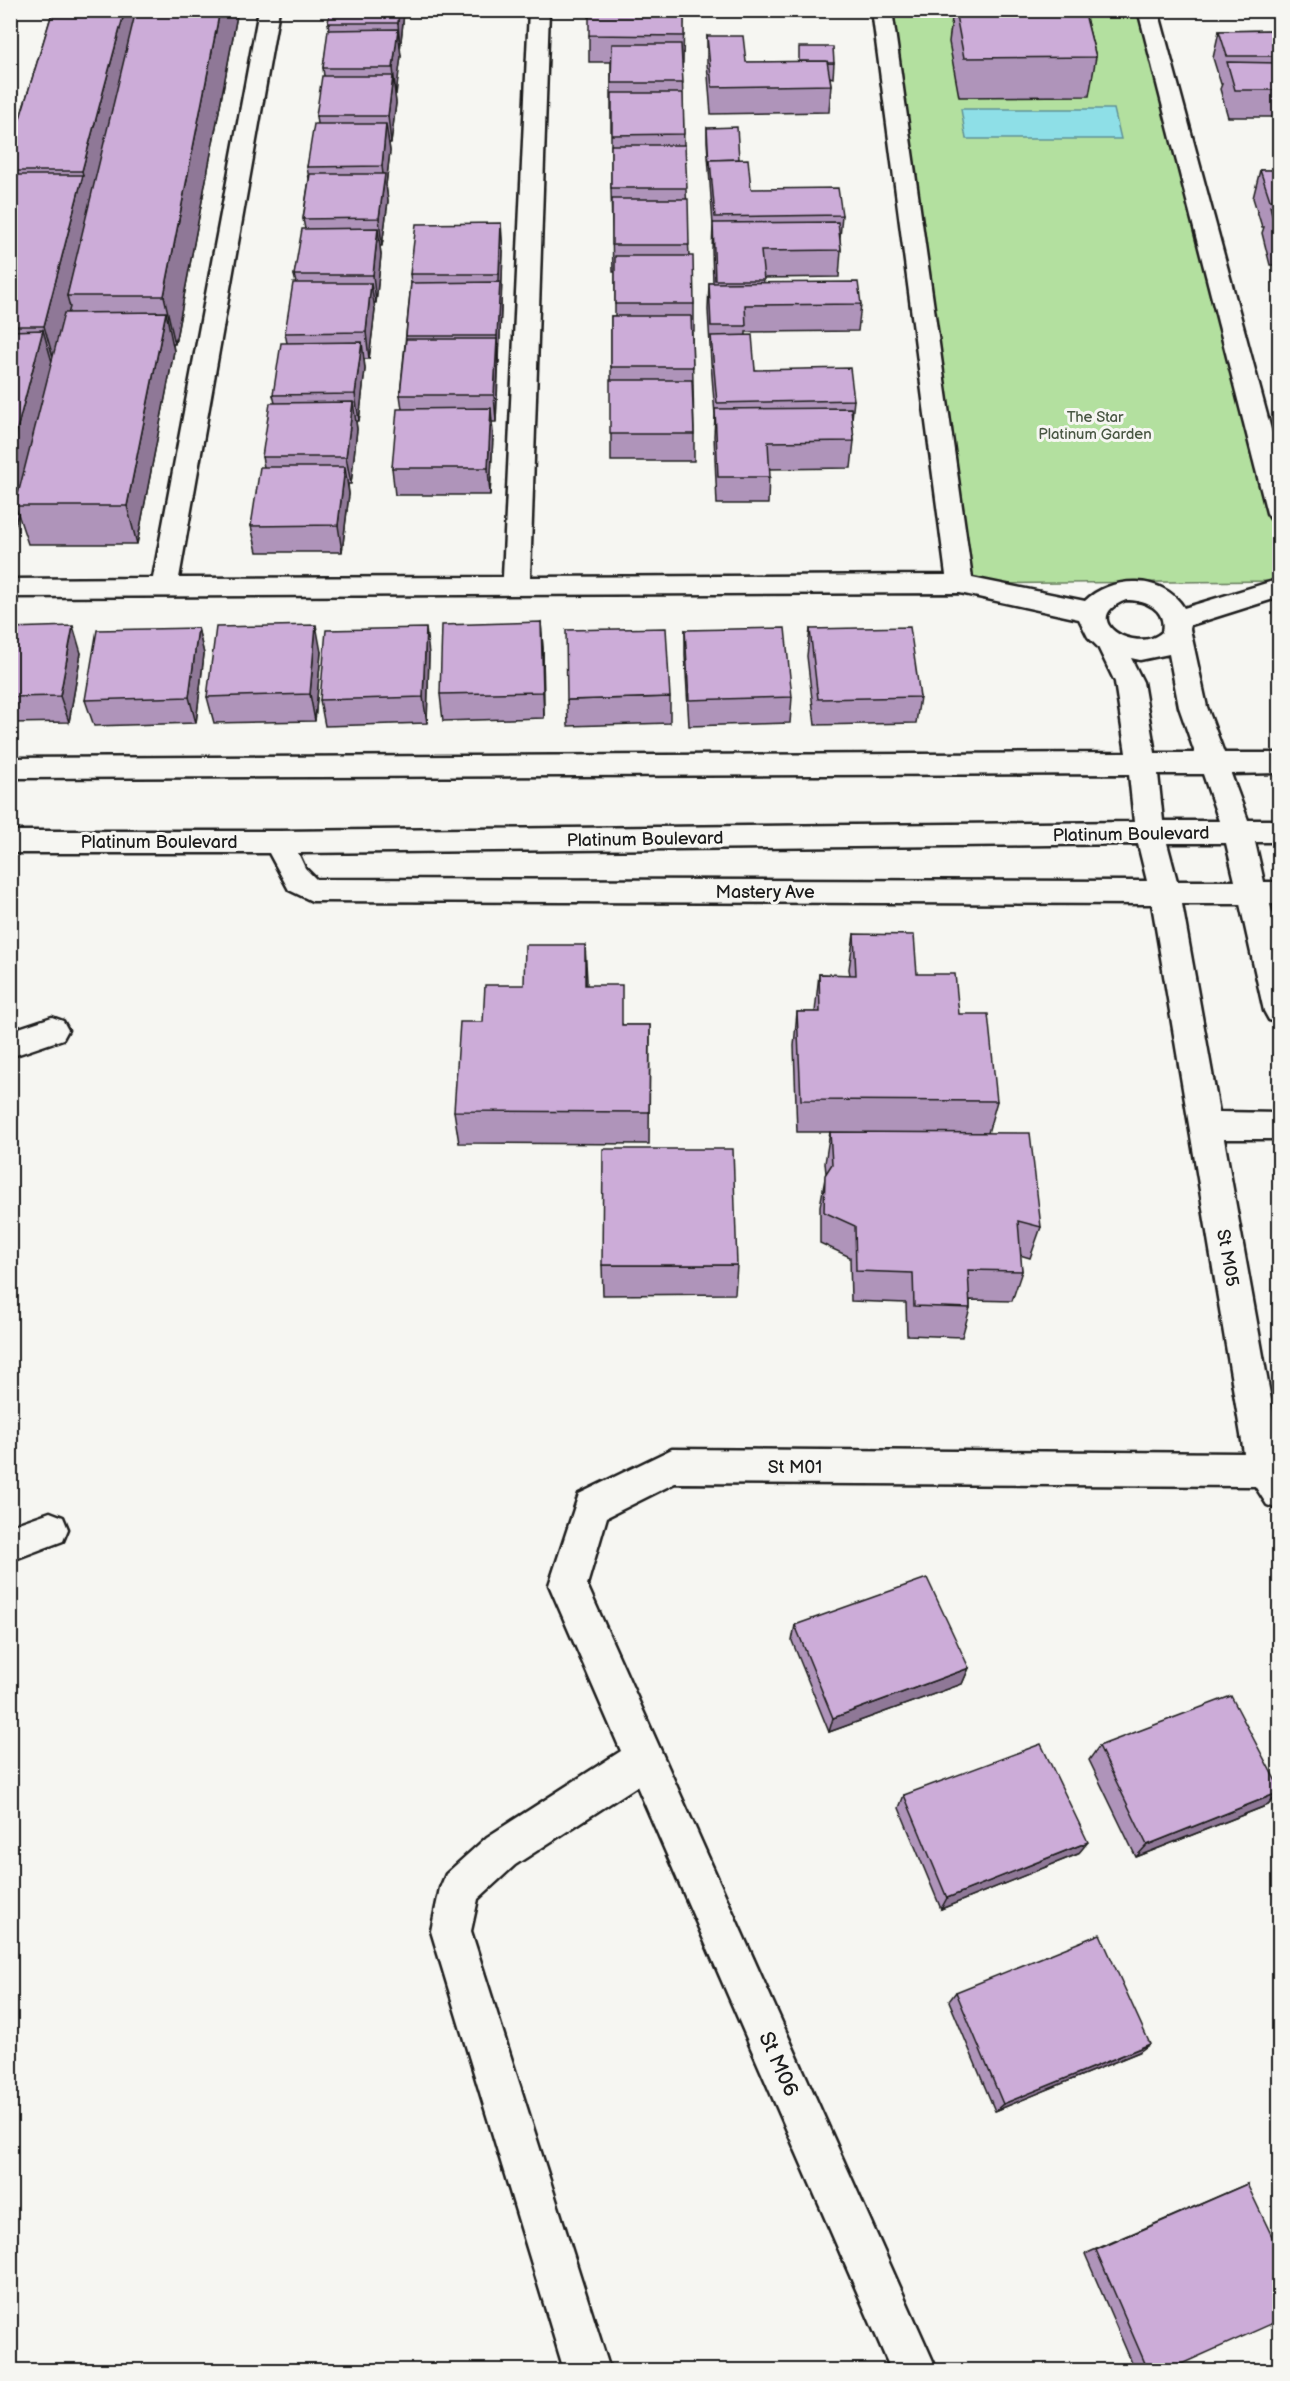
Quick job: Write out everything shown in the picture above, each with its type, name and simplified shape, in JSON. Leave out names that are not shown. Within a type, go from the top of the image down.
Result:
[{"type":"street","points":[[164,588],[269,10]]},
{"type":"street","points":[[516,586],[539,10]]},
{"type":"street","points":[[882,10],[960,584]]},
{"type":"street","points":[[1148,10],[1280,513]]},
{"type":"street","points":[[10,588],[960,584],[1091,612]]},
{"type":"street","points":[[1280,588],[1178,625],[1171,642],[1158,648],[1134,650],[1110,643],[1095,629],[1091,612],[1096,602],[1108,594],[1124,591],[1141,591],[1158,597],[1171,606],[1178,625],[1193,707],[1238,832],[1267,893],[1280,1011]]},
{"type":"street","name":"St M05","points":[[1110,643],[1128,681],[1142,763],[1150,834],[1165,894],[1206,1125],[1275,1477]]},
{"type":"street","points":[[10,768],[1280,763]]},
{"type":"street","name":"Platinum Boulevard","points":[[10,842],[279,842],[1280,831]]},
{"type":"street","name":"Mastery Ave","points":[[279,842],[297,882],[312,890],[1267,893]]},
{"type":"street","points":[[10,1044],[52,1030]]},
{"type":"street","points":[[1206,1125],[1280,1126]]},
{"type":"street","name":"St M01","points":[[645,1758],[568,1585],[592,1506],[672,1466],[1275,1477]]},
{"type":"street","points":[[10,1544],[50,1529]]},
{"type":"street","points":[[587,2370],[451,1931],[460,1888],[493,1858],[645,1758]]},
{"type":"street","name":"St M06","points":[[645,1758],[914,2370]]},
{"type":"green space","name":"The Star Platinum Garden","points":[[882,11],[1148,11],[1279,523],[1279,581],[960,584]]},
{"type":"water","points":[[961,109],[1114,109],[1121,139],[966,139]]},
{"type":"building","points":[[53,10],[125,10],[82,171],[10,171],[10,151]]},
{"type":"building","points":[[136,10],[220,10],[164,296],[67,296]]},
{"type":"building","points":[[330,10],[399,10],[398,23],[328,23]]},
{"type":"building","points":[[955,10],[1084,10],[1096,57],[964,58]]},
{"type":"building","points":[[589,12],[684,13],[684,36],[589,35]]},
{"type":"building","points":[[398,29],[393,68],[323,68],[328,30]]},
{"type":"building","points":[[1280,30],[1280,56],[1227,56],[1219,31]]},
{"type":"building","points":[[707,36],[743,36],[746,62],[827,61],[831,85],[712,87]]},
{"type":"building","points":[[612,44],[681,44],[683,83],[611,83]]},
{"type":"building","points":[[799,47],[833,47],[834,63],[799,61]]},
{"type":"building","points":[[1227,62],[1280,63],[1280,90],[1235,90]]},
{"type":"building","points":[[322,76],[393,76],[388,116],[316,116]]},
{"type":"building","points":[[612,93],[683,93],[684,134],[612,135]]},
{"type":"building","points":[[314,124],[386,124],[382,166],[307,167]]},
{"type":"building","points":[[737,127],[739,159],[710,160],[709,165],[707,128]]},
{"type":"building","points":[[611,145],[685,145],[687,188],[611,188]]},
{"type":"building","points":[[748,159],[751,189],[838,188],[842,215],[715,217],[710,160]]},
{"type":"building","points":[[1260,170],[1280,170],[1280,200],[1270,200]]},
{"type":"building","points":[[310,174],[385,174],[379,218],[303,219]]},
{"type":"building","points":[[10,175],[83,175],[44,326],[10,326]]},
{"type":"building","points":[[612,199],[688,199],[689,245],[612,245]]},
{"type":"building","points":[[1270,206],[1280,206],[1280,238],[1278,238]]},
{"type":"building","points":[[838,222],[841,250],[761,251],[764,280],[715,280],[713,223]]},
{"type":"building","points":[[501,223],[499,274],[410,274],[416,224]]},
{"type":"building","points":[[378,228],[373,275],[294,275],[302,229]]},
{"type":"building","points":[[615,256],[693,256],[694,304],[615,304]]},
{"type":"building","points":[[500,282],[497,336],[406,336],[411,283]]},
{"type":"building","points":[[858,282],[861,304],[745,305],[746,326],[711,326],[709,283]]},
{"type":"building","points":[[293,283],[371,283],[366,332],[285,333]]},
{"type":"building","points":[[166,312],[127,506],[15,506],[64,313]]},
{"type":"building","points":[[611,316],[691,316],[693,367],[611,367]]},
{"type":"building","points":[[43,330],[10,456],[10,331]]},
{"type":"building","points":[[752,335],[755,370],[850,368],[854,400],[717,403],[711,336]]},
{"type":"building","points":[[406,339],[497,339],[494,395],[400,395]]},
{"type":"building","points":[[362,342],[355,394],[273,395],[281,343]]},
{"type":"building","points":[[610,380],[692,380],[694,434],[610,434]]},
{"type":"building","points":[[353,402],[346,457],[262,457],[270,403]]},
{"type":"building","points":[[491,408],[488,468],[392,468],[397,409]]},
{"type":"building","points":[[851,408],[854,441],[768,442],[770,477],[718,477],[715,409]]},
{"type":"building","points":[[260,467],[345,467],[338,525],[251,526]]},
{"type":"building","points":[[541,622],[543,692],[440,694],[442,625]]},
{"type":"building","points":[[316,625],[310,694],[207,697],[216,627]]},
{"type":"building","points":[[73,626],[60,696],[10,697],[10,628]]},
{"type":"building","points":[[910,627],[920,697],[818,699],[810,629]]},
{"type":"building","points":[[198,628],[189,697],[85,700],[97,630]]},
{"type":"building","points":[[426,628],[423,697],[320,700],[326,630]]},
{"type":"building","points":[[666,628],[670,697],[567,700],[566,630]]},
{"type":"building","points":[[785,628],[792,697],[689,700],[685,630]]},
{"type":"building","points":[[854,934],[914,935],[917,974],[955,974],[959,1014],[988,1014],[997,1101],[801,1100],[797,1012],[820,1012],[819,974],[856,975]]},
{"type":"building","points":[[525,945],[585,945],[585,985],[622,985],[622,1025],[650,1025],[649,1112],[454,1111],[460,1022],[483,1022],[485,985],[524,985]]},
{"type":"building","points":[[830,1132],[1030,1133],[1041,1227],[1018,1221],[1022,1271],[968,1270],[970,1308],[914,1306],[913,1273],[856,1271],[855,1226],[824,1212],[825,1175],[832,1164]]},
{"type":"building","points":[[603,1149],[733,1149],[737,1265],[602,1265]]},
{"type":"building","points":[[927,1578],[969,1668],[833,1718],[795,1625]]},
{"type":"building","points":[[1231,1696],[1280,1792],[1147,1845],[1099,1746]]},
{"type":"building","points":[[1041,1744],[1088,1842],[947,1898],[904,1795]]},
{"type":"building","points":[[1100,1934],[1150,2044],[1003,2104],[956,1992]]},
{"type":"building","points":[[1247,2184],[1280,2253],[1280,2320],[1168,2370],[1148,2370],[1096,2250]]}]
